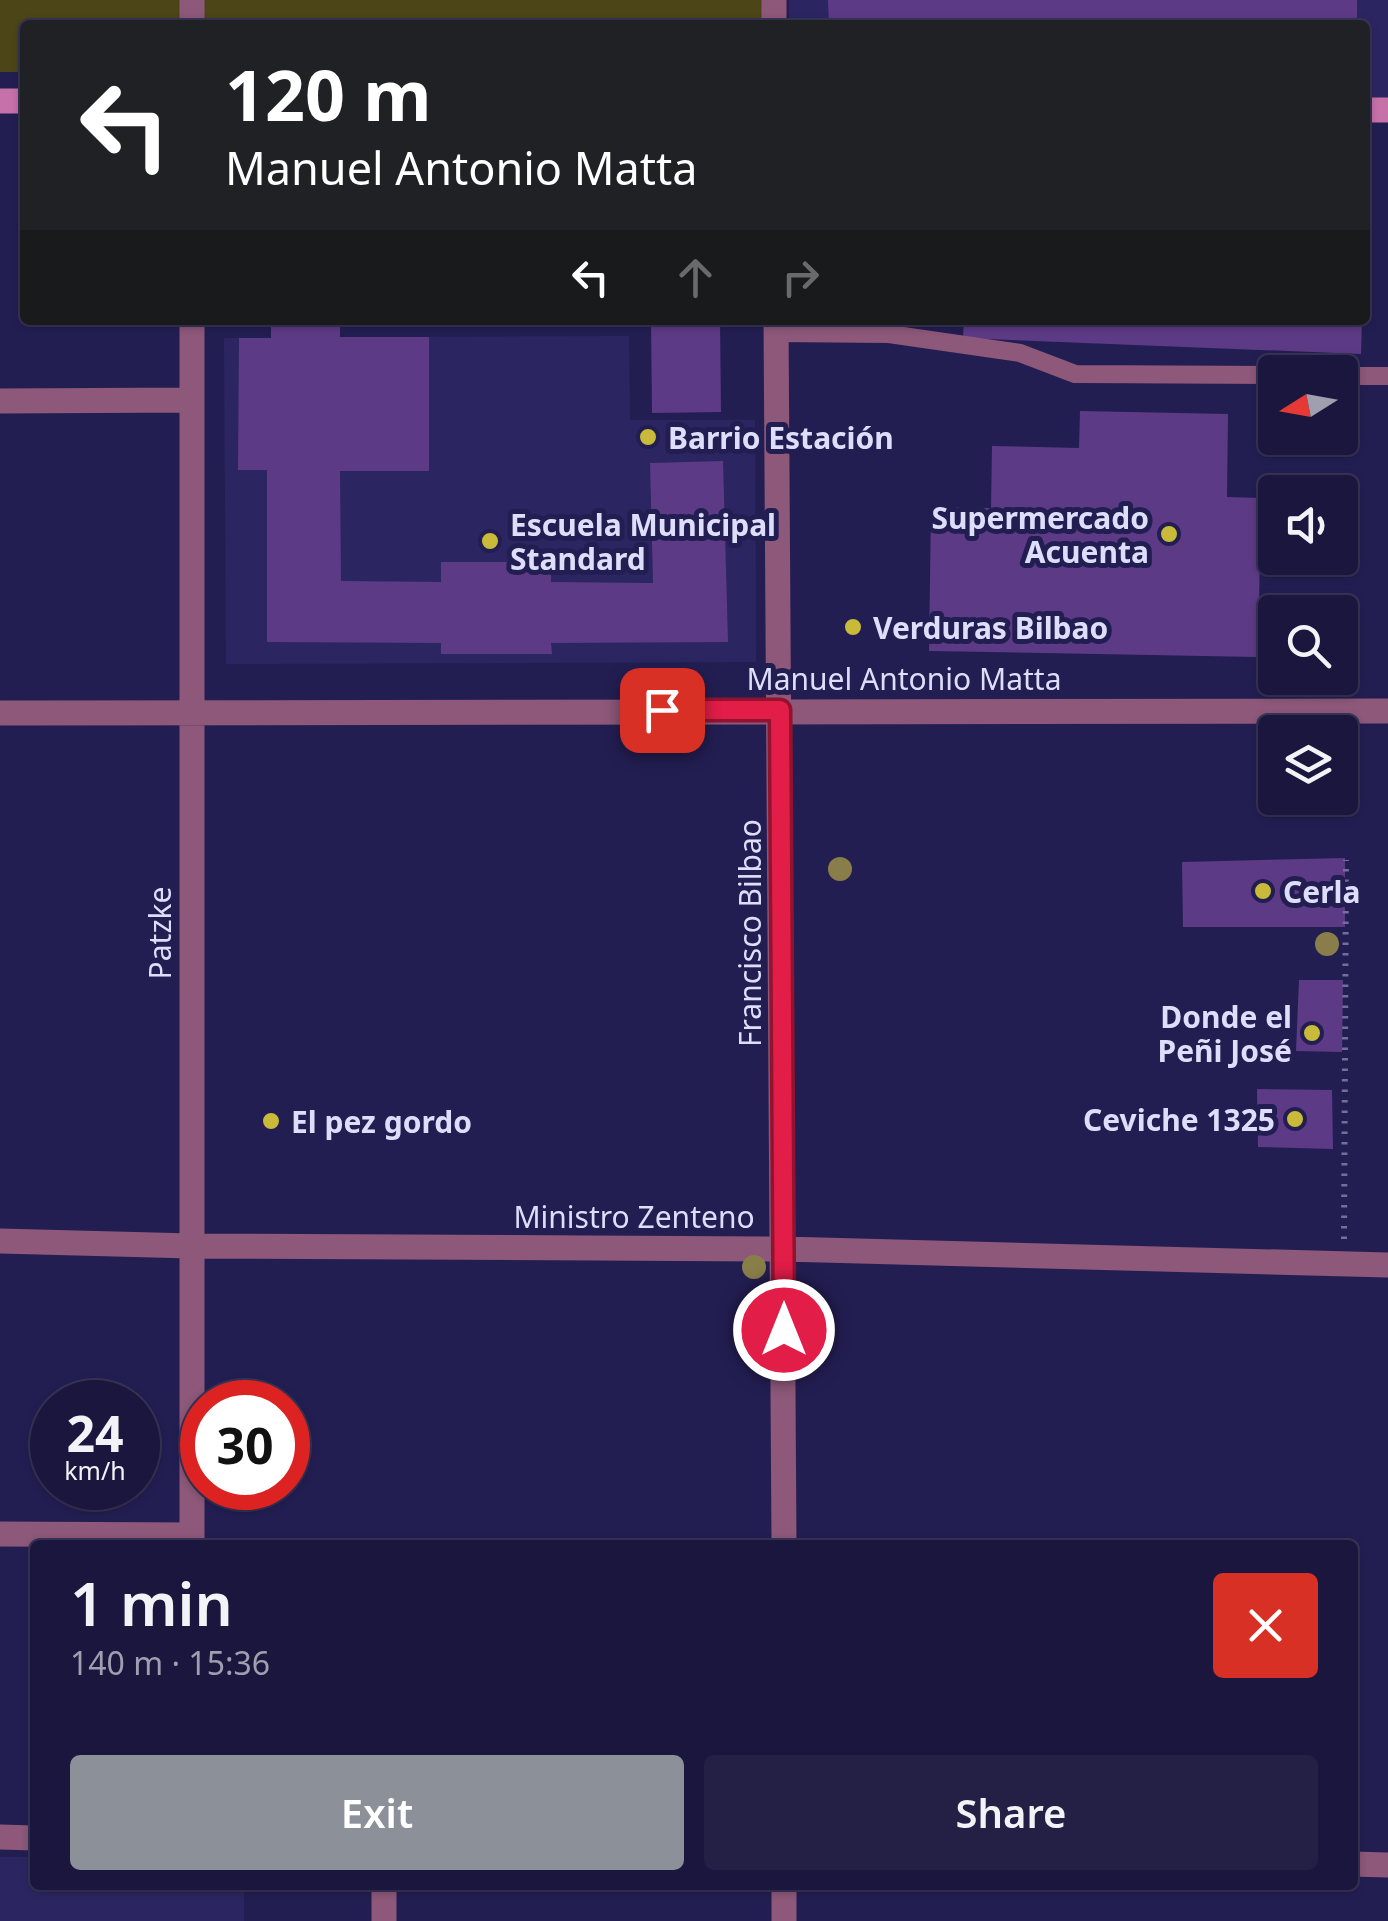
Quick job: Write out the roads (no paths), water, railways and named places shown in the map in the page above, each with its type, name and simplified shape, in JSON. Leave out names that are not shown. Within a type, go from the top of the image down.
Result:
[{"type":"street","name":"Patzke","points":[[192,325],[192,1540]]},
{"type":"street","name":"Francisco Bilbao","points":[[776,326],[784,1540]]},
{"type":"street","points":[[0,400],[192,400]]},
{"type":"street","name":"Manuel Antonio Matta","points":[[0,713],[1388,711]]},
{"type":"street","name":"Ministro Zenteno","points":[[0,1241],[192,1246],[784,1248],[1388,1265]]},
{"type":"street","points":[[0,1534],[192,1540]]},
{"type":"street","points":[[0,1837],[30,1838]]},
{"type":"street","points":[[1358,1864],[1388,1865]]},
{"type":"street","points":[[384,1890],[384,1921]]},
{"type":"street","points":[[784,1890],[784,1921]]},
{"type":"lane","points":[[776,326],[889,334],[1020,353],[1075,374],[1258,375]]},
{"type":"lane","points":[[1358,376],[1388,376]]},
{"type":"place","name":"Barrio Estación","points":[[648,437]]},
{"type":"place","name":"Supermercado Acuenta","points":[[1169,534]]},
{"type":"place","name":"Escuela Municipal Standard","points":[[490,541]]},
{"type":"place","name":"Verduras Bilbao","points":[[853,627]]},
{"type":"place","name":"Cerla","points":[[1263,891]]},
{"type":"place","name":"Donde el Peñi José","points":[[1312,1033]]},
{"type":"place","name":"Ceviche 1325","points":[[1295,1119]]},
{"type":"place","name":"El pez gordo","points":[[271,1121]]}]
